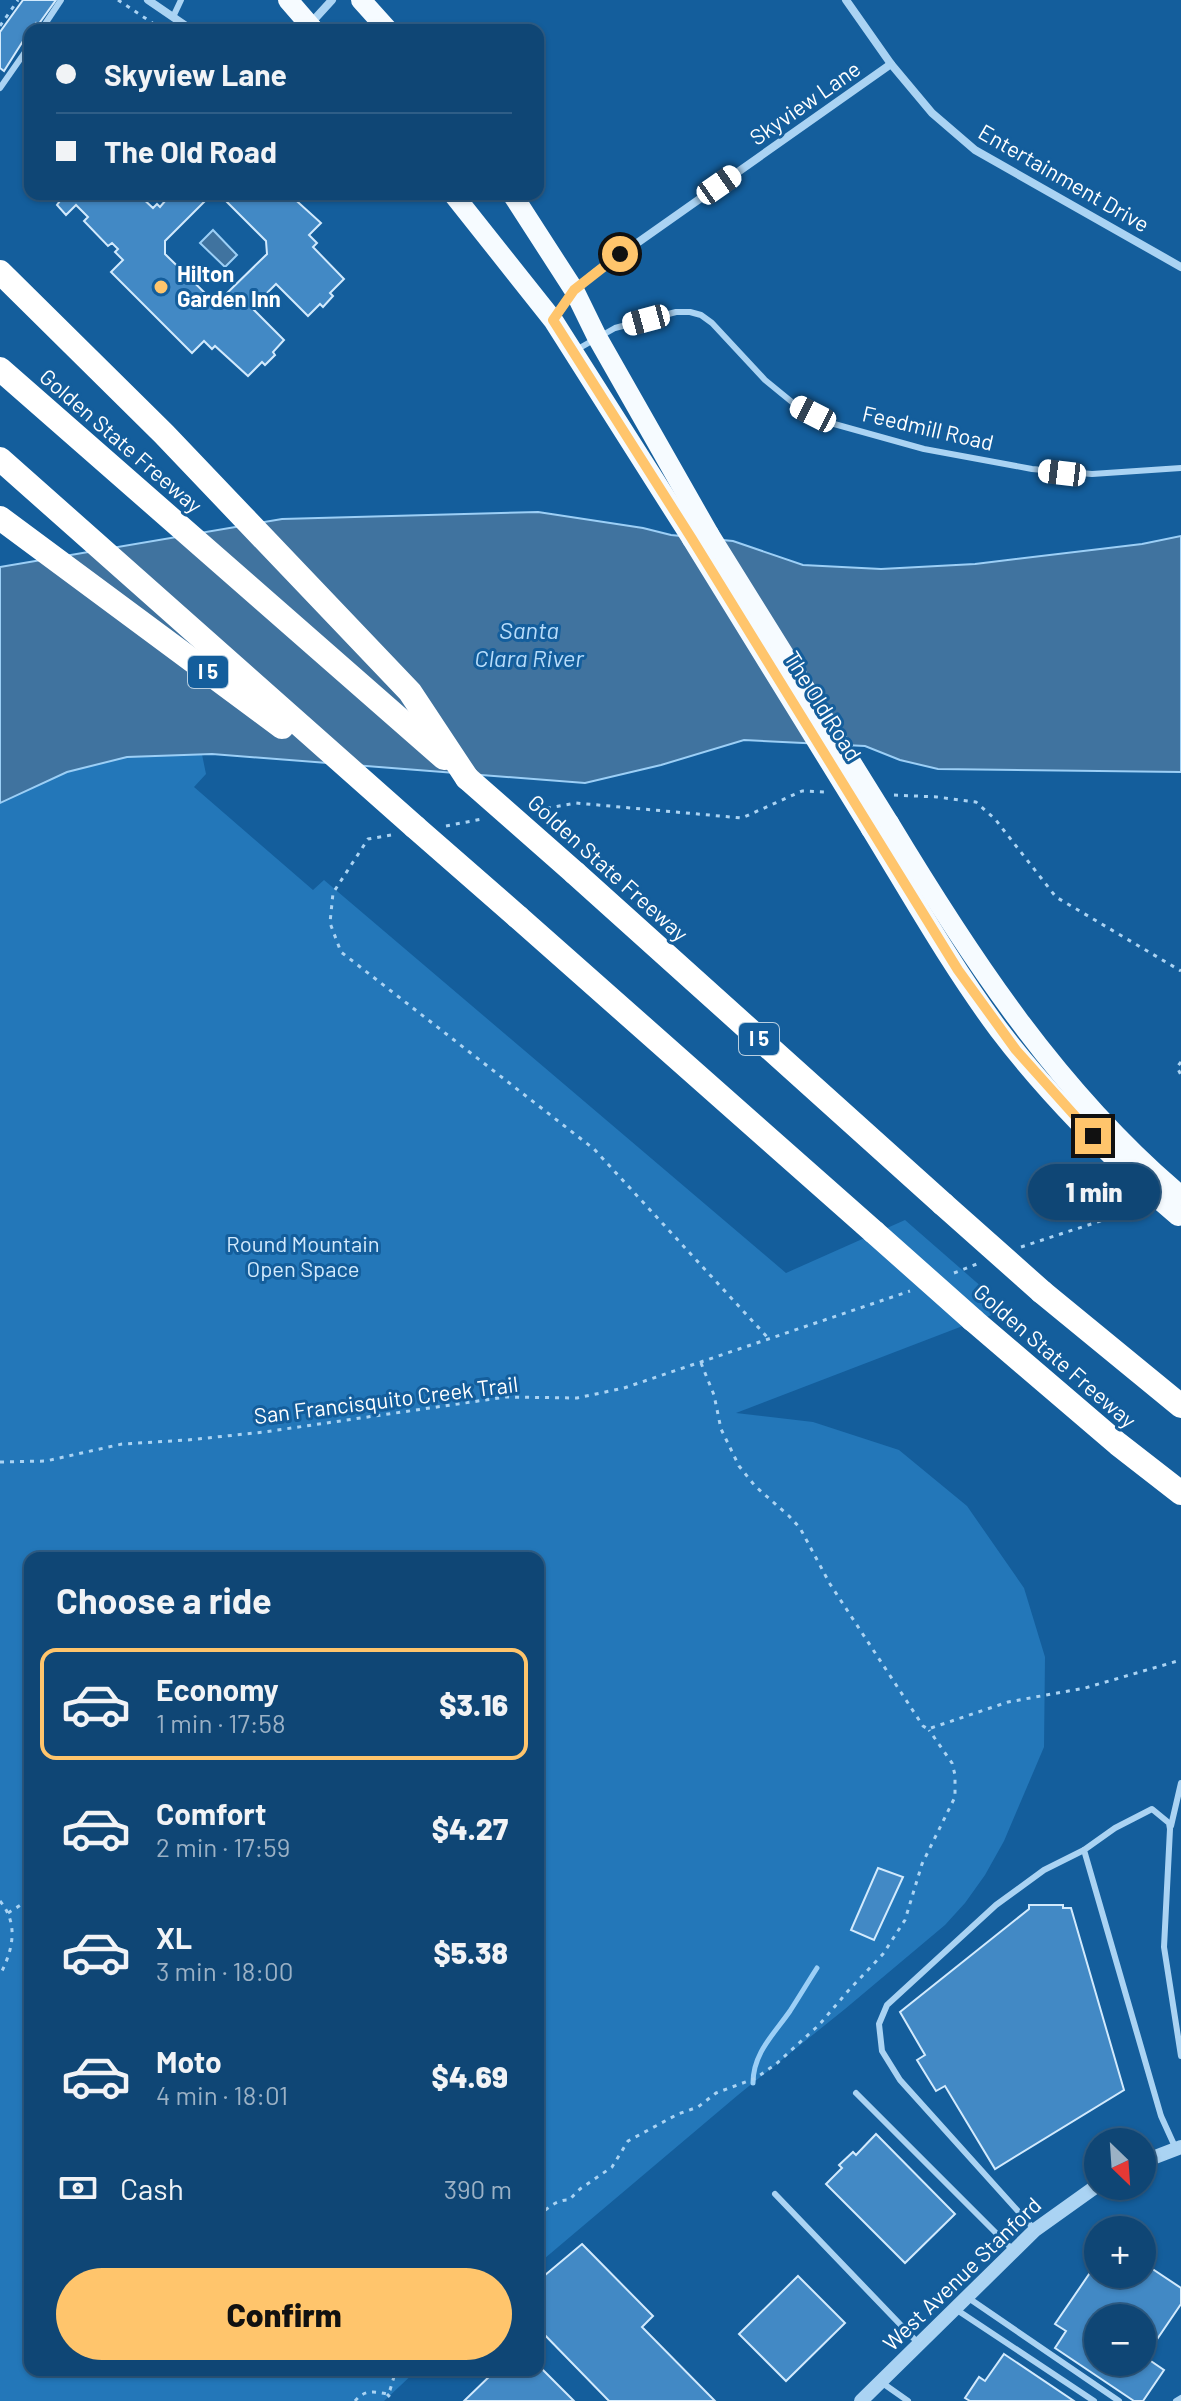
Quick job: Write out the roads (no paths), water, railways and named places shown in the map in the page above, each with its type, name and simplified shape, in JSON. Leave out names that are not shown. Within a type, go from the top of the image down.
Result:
[{"type":"highway","name":"I 5","points":[[0,272],[198,469],[410,692],[467,778]]},
{"type":"highway","name":"Golden State Freeway","points":[[0,369],[575,873],[1042,1292],[1181,1406]]},
{"type":"highway","name":"Golden State Freeway","points":[[0,459],[973,1320],[1075,1409],[1181,1493]]},
{"type":"highway","name":"I 5","points":[[0,518],[415,827]]},
{"type":"main road","points":[[288,0],[306,24]]},
{"type":"main road","points":[[361,0],[383,24]]},
{"type":"main road","name":"The Old Road","points":[[458,200],[553,320],[700,536],[880,826],[976,963],[1049,1060],[1177,1205]]},
{"type":"main road","name":"The Old Road","points":[[516,200],[574,290],[700,536]]},
{"type":"main road","name":"The Old Road","points":[[880,826],[958,970],[999,1030],[1150,1199],[1177,1205]]},
{"type":"street","points":[[148,0],[183,24]]},
{"type":"street","points":[[312,24],[332,0]]},
{"type":"street","name":"Entertainment Drive","points":[[846,0],[891,64],[932,113],[975,150],[1181,267]]},
{"type":"street","name":"Skyview Lane","points":[[553,320],[574,290],[608,263],[891,64]]},
{"type":"street","points":[[1156,2157],[1178,2148]]},
{"type":"street","name":"West Avenue Stanford","points":[[861,2401],[1013,2250],[1084,2195]]},
{"type":"lane","points":[[45,24],[61,0]]},
{"type":"lane","points":[[173,17],[181,0]]},
{"type":"lane","points":[[0,88],[24,54]]},
{"type":"lane","name":"Feedmill Road","points":[[573,351],[615,328],[676,312],[690,312],[712,323],[756,371],[798,407],[827,422],[924,449],[1047,471],[1092,474],[1181,468]]},
{"type":"lane","points":[[1181,1783],[1170,1829],[1164,1947],[1181,2056]]},
{"type":"lane","points":[[1035,2230],[900,2080],[882,2051],[879,2024],[887,2005],[919,1973],[996,1905],[1044,1870],[1152,1809],[1169,1823],[1170,1829]]},
{"type":"lane","points":[[1084,1850],[1161,2116],[1178,2148]]},
{"type":"lane","points":[[856,2093],[1013,2250]]},
{"type":"lane","points":[[775,2194],[919,2344]]},
{"type":"lane","points":[[966,2297],[1119,2401]]},
{"type":"lane","points":[[954,2309],[1094,2401]]},
{"type":"lane","points":[[881,2382],[908,2401]]},
{"type":"water","points":[[213,230],[237,255],[225,267],[200,243]]},
{"type":"water","name":"Santa Clara River","points":[[538,512],[671,535],[733,541],[803,565],[881,569],[975,564],[1142,544],[1181,536],[1181,772],[938,769],[900,760],[865,746],[744,740],[661,765],[585,783],[212,754],[127,757],[67,772],[0,803],[0,567],[282,519]]},
{"type":"waterway","points":[[753,2083],[760,2053],[817,1968]]},
{"type":"place","name":"Hilton Garden Inn","points":[[161,287]]},
{"type":"park label","name":"Round Mountain Open Space","points":[[303,1256]]}]
